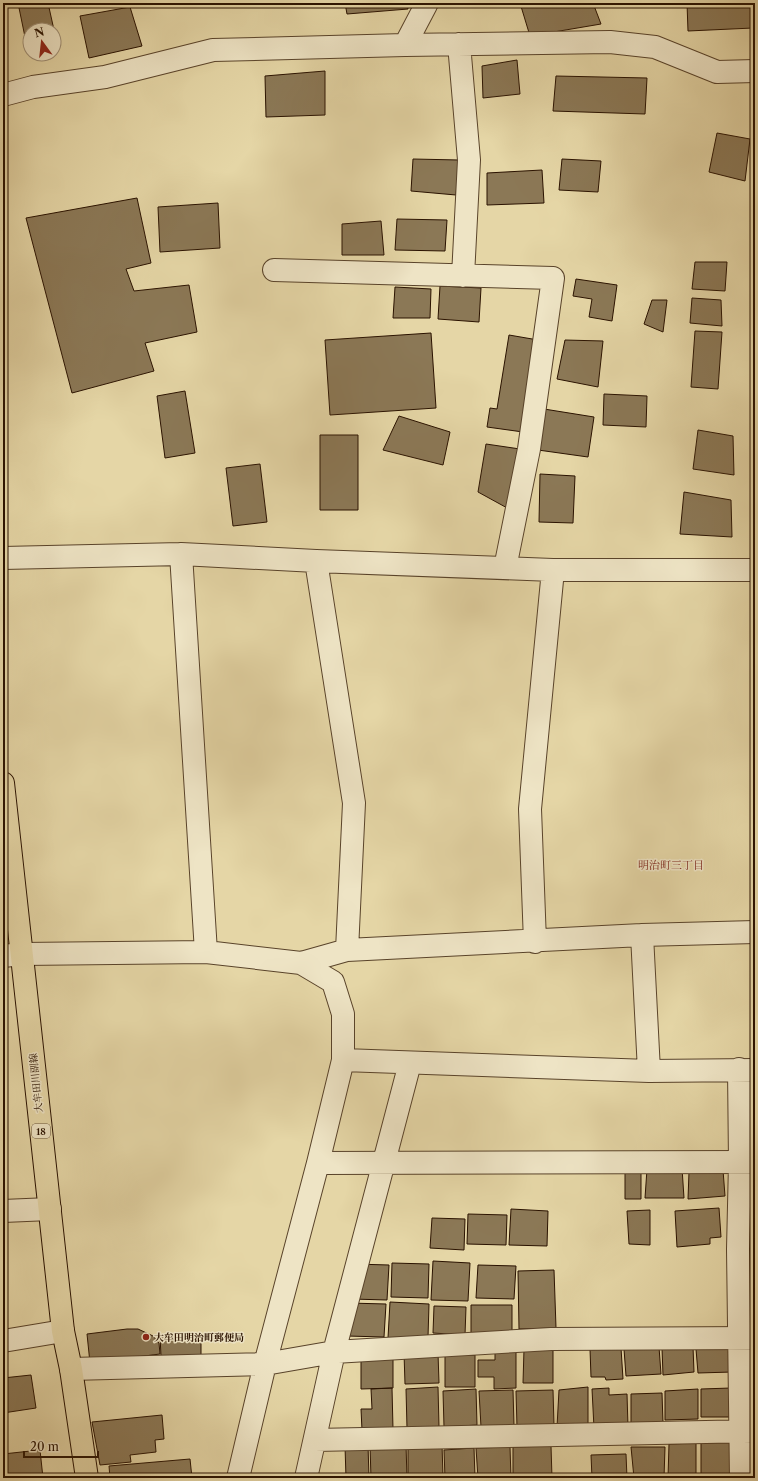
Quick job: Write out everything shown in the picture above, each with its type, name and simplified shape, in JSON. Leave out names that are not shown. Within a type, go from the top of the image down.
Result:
[{"type":"main road","name":"大牟田川副線","points":[[3,783],[13,955],[50,1209],[63,1331],[71,1369],[87,1478]]},
{"type":"street","points":[[405,45],[426,5],[425,3]]},
{"type":"street","points":[[3,95],[33,87],[105,77],[213,50],[610,42],[655,47],[717,72],[755,71]]},
{"type":"street","points":[[459,44],[469,160],[463,276]]},
{"type":"street","points":[[274,270],[554,278],[529,449],[505,568]]},
{"type":"street","points":[[181,554],[206,952]]},
{"type":"street","points":[[3,558],[181,554],[553,570],[755,570]]},
{"type":"street","points":[[316,561],[354,804],[347,950]]},
{"type":"street","points":[[535,942],[530,809],[553,570]]},
{"type":"street","points":[[13,955],[206,952],[301,963],[347,950],[535,942],[642,935],[755,932]]},
{"type":"street","points":[[642,935],[649,1071]]},
{"type":"street","points":[[238,1478],[265,1364],[343,1060],[343,1014],[333,982],[301,963]]},
{"type":"street","points":[[343,1060],[410,1064],[649,1071],[747,1069],[746,1249],[748,1431],[741,1478]]},
{"type":"street","points":[[306,1478],[334,1352],[410,1064]]},
{"type":"street","points":[[318,1162],[747,1162]]},
{"type":"street","points":[[3,1210],[50,1209]]},
{"type":"street","points":[[3,1341],[63,1331]]},
{"type":"street","points":[[71,1369],[265,1364],[334,1352],[551,1339],[747,1338]]},
{"type":"street","points":[[315,1440],[748,1431]]},
{"type":"building","points":[[18,3],[48,3],[52,22],[22,22]]},
{"type":"building","points":[[345,3],[407,3],[408,9],[347,14]]},
{"type":"building","points":[[520,3],[593,3],[601,24],[530,36]]},
{"type":"building","points":[[687,3],[750,3],[753,28],[688,31]]},
{"type":"building","points":[[130,7],[142,46],[89,58],[80,16]]},
{"type":"building","points":[[517,60],[520,94],[483,98],[482,66]]},
{"type":"building","points":[[325,71],[325,115],[266,117],[265,76]]},
{"type":"building","points":[[556,76],[647,78],[645,114],[553,111]]},
{"type":"building","points":[[717,133],[750,139],[745,181],[709,172]]},
{"type":"building","points":[[413,159],[459,160],[456,195],[411,191]]},
{"type":"building","points":[[562,159],[601,161],[598,192],[559,190]]},
{"type":"building","points":[[542,170],[544,203],[487,205],[487,173]]},
{"type":"building","points":[[137,198],[151,263],[126,269],[134,291],[189,285],[197,332],[145,343],[154,371],[72,393],[26,218]]},
{"type":"building","points":[[218,203],[220,248],[160,252],[158,207]]},
{"type":"building","points":[[397,219],[447,220],[445,251],[395,250]]},
{"type":"building","points":[[381,221],[384,255],[342,255],[342,224]]},
{"type":"building","points":[[695,262],[727,262],[725,291],[692,289]]},
{"type":"building","points":[[576,279],[617,285],[612,321],[589,317],[592,299],[573,296]]},
{"type":"building","points":[[440,286],[481,288],[479,322],[438,319]]},
{"type":"building","points":[[395,287],[431,289],[430,318],[393,318]]},
{"type":"building","points":[[692,298],[721,300],[722,326],[690,323]]},
{"type":"building","points":[[652,300],[667,300],[663,332],[644,324]]},
{"type":"building","points":[[695,331],[722,332],[718,389],[691,387]]},
{"type":"building","points":[[431,333],[436,408],[330,415],[325,340]]},
{"type":"building","points":[[509,335],[538,340],[523,432],[487,427],[490,408],[497,409]]},
{"type":"building","points":[[565,340],[603,341],[598,387],[557,379]]},
{"type":"building","points":[[185,391],[195,453],[165,458],[157,396]]},
{"type":"building","points":[[604,394],[647,396],[646,427],[603,425]]},
{"type":"building","points":[[544,409],[594,417],[588,457],[538,450]]},
{"type":"building","points":[[399,416],[450,432],[443,465],[383,450]]},
{"type":"building","points":[[698,430],[733,436],[734,475],[693,469]]},
{"type":"building","points":[[320,435],[358,435],[358,510],[320,510]]},
{"type":"building","points":[[486,444],[520,449],[509,509],[478,492]]},
{"type":"building","points":[[260,464],[267,522],[233,526],[226,468]]},
{"type":"building","points":[[540,474],[575,476],[573,523],[539,522]]},
{"type":"building","points":[[684,492],[731,500],[732,537],[680,534]]},
{"type":"building","points":[[682,1168],[684,1198],[645,1198],[647,1169]]},
{"type":"building","points":[[641,1170],[641,1199],[625,1199],[625,1171]]},
{"type":"building","points":[[723,1170],[725,1196],[688,1199],[689,1172]]},
{"type":"building","points":[[754,1171],[755,1201],[753,1201]]},
{"type":"building","points":[[719,1208],[721,1237],[710,1238],[710,1244],[677,1247],[675,1211]]},
{"type":"building","points":[[511,1209],[548,1211],[547,1246],[509,1245]]},
{"type":"building","points":[[650,1210],[650,1245],[629,1244],[627,1211]]},
{"type":"building","points":[[468,1214],[507,1215],[506,1245],[467,1244]]},
{"type":"building","points":[[432,1218],[465,1219],[464,1250],[430,1248]]},
{"type":"building","points":[[433,1261],[470,1263],[468,1301],[431,1300]]},
{"type":"building","points":[[392,1263],[429,1264],[428,1298],[391,1297]]},
{"type":"building","points":[[354,1264],[389,1265],[387,1300],[352,1299]]},
{"type":"building","points":[[478,1265],[516,1266],[514,1299],[476,1298]]},
{"type":"building","points":[[554,1270],[556,1328],[519,1329],[518,1271]]},
{"type":"building","points":[[390,1302],[429,1304],[428,1337],[388,1338]]},
{"type":"building","points":[[348,1303],[386,1304],[384,1337],[347,1336]]},
{"type":"building","points":[[471,1305],[512,1305],[512,1333],[471,1333]]},
{"type":"building","points":[[434,1306],[466,1307],[465,1335],[433,1333]]},
{"type":"building","points":[[138,1329],[153,1336],[159,1343],[160,1354],[90,1363],[87,1334]]},
{"type":"building","points":[[201,1335],[201,1356],[161,1356],[160,1336]]},
{"type":"building","points":[[659,1347],[661,1374],[626,1376],[624,1349]]},
{"type":"building","points":[[693,1347],[694,1372],[663,1375],[662,1348]]},
{"type":"building","points":[[621,1348],[623,1379],[606,1380],[605,1377],[591,1377],[590,1349]]},
{"type":"building","points":[[524,1349],[553,1349],[553,1383],[523,1383]]},
{"type":"building","points":[[696,1349],[730,1349],[732,1372],[698,1373]]},
{"type":"building","points":[[495,1350],[516,1350],[516,1388],[494,1389],[494,1377],[478,1377],[478,1360],[495,1360]]},
{"type":"building","points":[[404,1353],[438,1353],[439,1383],[405,1384]]},
{"type":"building","points":[[445,1355],[475,1355],[475,1387],[445,1387]]},
{"type":"building","points":[[361,1357],[393,1357],[393,1388],[361,1389]]},
{"type":"building","points":[[752,1368],[755,1368],[755,1386],[753,1386]]},
{"type":"building","points":[[31,1375],[36,1408],[3,1413],[3,1378]]},
{"type":"building","points":[[438,1387],[439,1427],[407,1428],[406,1389]]},
{"type":"building","points":[[588,1387],[588,1427],[557,1427],[559,1390]]},
{"type":"building","points":[[392,1388],[393,1429],[362,1430],[361,1409],[372,1409],[371,1389]]},
{"type":"building","points":[[609,1388],[609,1395],[627,1394],[628,1427],[594,1428],[592,1389]]},
{"type":"building","points":[[731,1388],[732,1417],[701,1417],[701,1389]]},
{"type":"building","points":[[476,1389],[477,1425],[444,1427],[443,1391]]},
{"type":"building","points":[[698,1389],[698,1419],[665,1420],[665,1391]]},
{"type":"building","points":[[513,1390],[514,1426],[481,1427],[479,1391]]},
{"type":"building","points":[[553,1390],[554,1426],[517,1427],[516,1391]]},
{"type":"building","points":[[751,1390],[755,1390],[755,1420],[751,1420]]},
{"type":"building","points":[[662,1393],[663,1423],[631,1424],[631,1394]]},
{"type":"building","points":[[162,1415],[164,1439],[155,1440],[156,1452],[130,1455],[131,1462],[100,1465],[92,1422]]},
{"type":"building","points":[[701,1440],[730,1440],[731,1478],[701,1478]]},
{"type":"building","points":[[696,1443],[696,1478],[668,1478],[669,1444]]},
{"type":"building","points":[[368,1445],[369,1478],[346,1478],[345,1446]]},
{"type":"building","points":[[406,1445],[407,1478],[371,1478],[370,1446]]},
{"type":"building","points":[[442,1445],[443,1477],[408,1478],[408,1447]]},
{"type":"building","points":[[551,1446],[552,1478],[513,1478],[513,1447]]},
{"type":"building","points":[[510,1447],[511,1478],[478,1478],[476,1448]]},
{"type":"building","points":[[631,1447],[665,1447],[664,1478],[634,1478]]},
{"type":"building","points":[[474,1448],[475,1478],[445,1478],[444,1450]]},
{"type":"building","points":[[40,1450],[43,1478],[3,1478],[3,1454]]},
{"type":"building","points":[[626,1454],[627,1478],[592,1478],[591,1455]]},
{"type":"building","points":[[190,1459],[192,1478],[110,1478],[109,1466]]},
{"type":"place","name":"大牟田明治町郵便局","points":[[146,1337]]},
{"type":"district","name":"明治町三丁目","points":[[671,865]]}]
